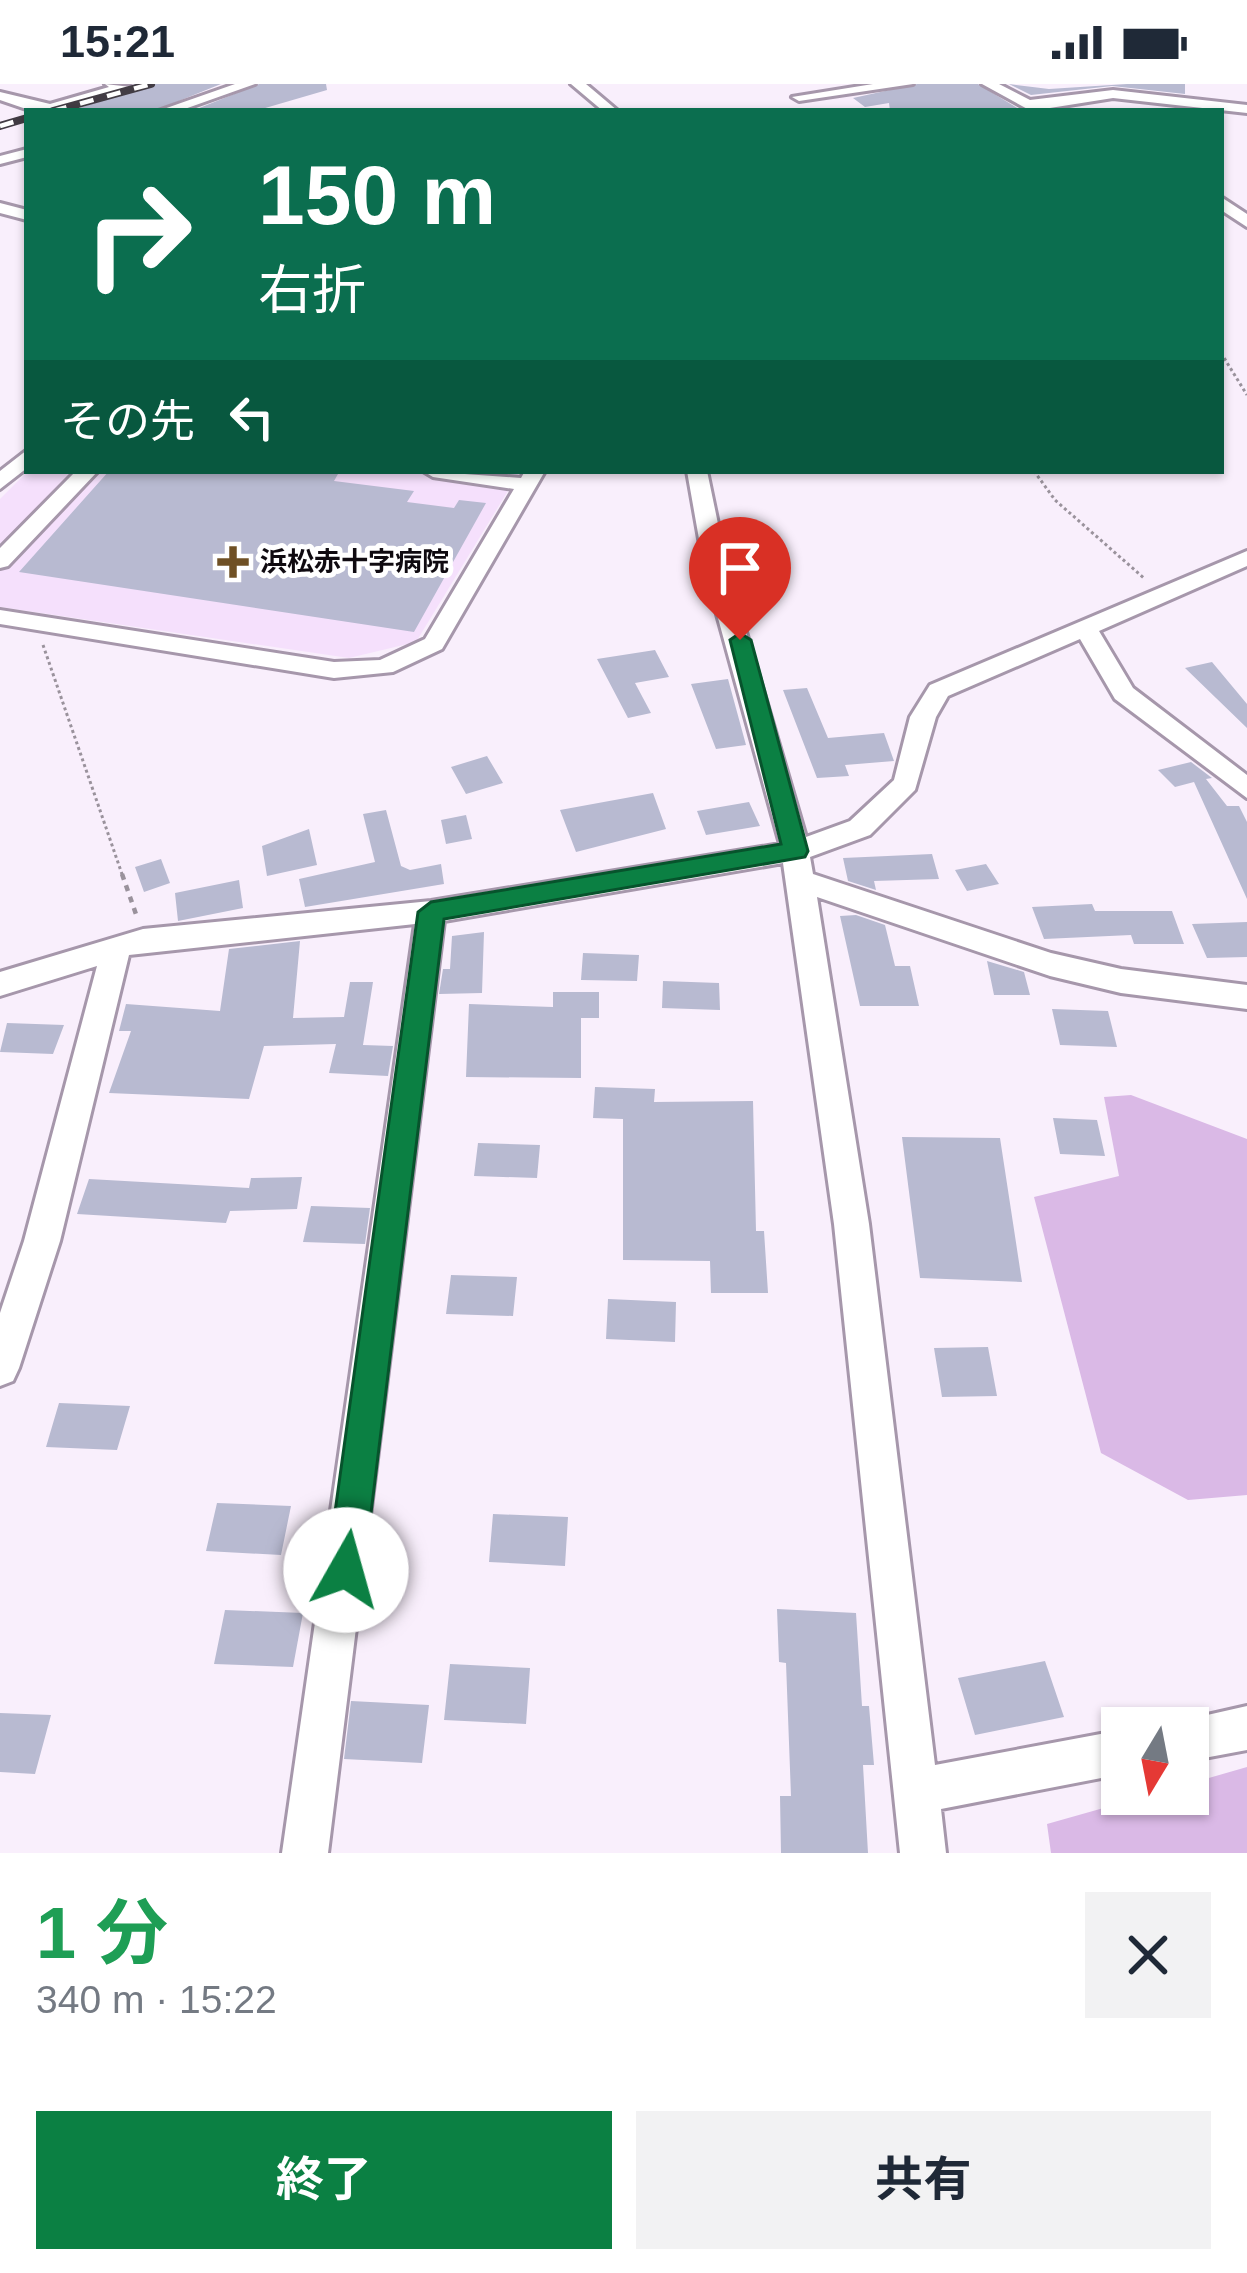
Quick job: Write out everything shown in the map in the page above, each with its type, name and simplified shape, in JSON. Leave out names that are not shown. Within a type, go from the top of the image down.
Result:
[{"type":"street","points":[[173,108],[248,84]]},
{"type":"street","points":[[578,84],[607,108]]},
{"type":"street","points":[[799,97],[907,84]]},
{"type":"street","points":[[989,84],[1036,107],[1113,94],[1247,110]]},
{"type":"street","points":[[48,108],[123,85]]},
{"type":"street","points":[[213,94],[229,103]]},
{"type":"street","points":[[0,96],[42,108]]},
{"type":"street","points":[[1226,194],[1247,222]]},
{"type":"street","points":[[0,483],[24,459]]},
{"type":"street","points":[[0,561],[85,474]]},
{"type":"street","points":[[0,617],[334,670],[384,667],[434,644],[531,478],[475,474]]},
{"type":"street","points":[[698,474],[710,544],[752,675],[798,866],[854,1266],[923,1853]]},
{"type":"street","points":[[0,984],[130,943],[431,912],[798,866],[860,828],[906,784],[923,717],[938,691],[1161,593],[1244,562]]},
{"type":"street","points":[[1085,628],[1124,693],[1247,789]]},
{"type":"street","points":[[798,866],[1050,964],[1121,981],[1247,997]]},
{"type":"street","points":[[305,1853],[431,912]]},
{"type":"street","points":[[0,1368],[130,943]]},
{"type":"street","points":[[1209,1735],[1247,1728]]},
{"type":"street","points":[[916,1792],[1101,1756]]},
{"type":"path","points":[[1224,364],[1247,395]]},
{"type":"path","points":[[1037,474],[1078,522],[1161,593]]},
{"type":"path","points":[[36,623],[116,862],[132,894],[130,943]]},
{"type":"shaded area","name":"浜松赤十字病院","points":[[25,474],[518,474],[416,642],[349,658],[0,607],[0,499]]},
{"type":"shaded area","points":[[1131,1095],[1247,1139],[1247,1495],[1188,1500],[1101,1453],[1034,1197],[1119,1176],[1104,1097]]},
{"type":"shaded area","points":[[1247,1767],[1247,1853],[1051,1853],[1047,1824],[1101,1809],[1101,1815],[1209,1815],[1209,1778]]},
{"type":"building","points":[[134,84],[221,84],[161,108],[79,108],[132,91]]},
{"type":"building","points":[[259,84],[326,84],[327,90],[265,108],[199,108]]},
{"type":"building","points":[[917,84],[978,84],[1017,108],[890,108],[889,103],[865,107],[853,98]]},
{"type":"building","points":[[1009,84],[1049,89],[1127,84],[1185,84],[1185,94],[1112,86],[1031,95]]},
{"type":"building","name":"浜松赤十字病院","points":[[106,474],[338,474],[334,481],[414,491],[407,502],[454,508],[459,500],[486,503],[414,632],[19,572]]},
{"type":"building","points":[[655,650],[669,677],[635,683],[651,713],[628,718],[597,659]]},
{"type":"building","points":[[1212,662],[1247,704],[1247,728],[1185,668]]},
{"type":"building","points":[[728,679],[746,745],[716,749],[691,684]]},
{"type":"building","points":[[807,688],[828,738],[884,733],[894,761],[845,765],[849,776],[817,778],[783,690]]},
{"type":"building","points":[[487,756],[503,783],[466,794],[451,767]]},
{"type":"building","points":[[1191,762],[1212,778],[1206,779],[1227,806],[1239,806],[1247,822],[1247,899],[1194,782],[1175,787],[1158,770]]},
{"type":"building","points":[[653,793],[666,829],[576,852],[560,810]]},
{"type":"building","points":[[749,802],[760,826],[706,835],[697,811]]},
{"type":"building","points":[[386,810],[401,866],[410,870],[441,864],[444,884],[305,907],[299,879],[375,862],[363,814]]},
{"type":"building","points":[[466,815],[472,839],[446,844],[441,820]]},
{"type":"building","points":[[309,829],[317,865],[267,876],[262,846]]},
{"type":"building","points":[[932,854],[939,879],[874,881],[876,890],[848,881],[843,858]]},
{"type":"building","points":[[161,859],[170,883],[144,892],[135,867]]},
{"type":"building","points":[[986,864],[999,884],[967,891],[955,870]]},
{"type":"building","points":[[239,880],[243,908],[178,921],[175,893]]},
{"type":"building","points":[[1092,904],[1095,911],[1172,911],[1184,944],[1134,944],[1131,935],[1044,939],[1032,907]]},
{"type":"building","points":[[856,915],[885,925],[895,966],[910,966],[919,1006],[860,1006],[840,916]]},
{"type":"building","points":[[1247,922],[1247,957],[1207,958],[1192,924]]},
{"type":"building","points":[[484,932],[482,993],[439,994],[443,969],[450,969],[452,936]]},
{"type":"building","points":[[300,941],[293,1018],[344,1017],[350,982],[373,982],[363,1045],[393,1046],[388,1076],[329,1073],[336,1044],[264,1046],[249,1099],[109,1093],[131,1031],[119,1031],[126,1004],[220,1011],[229,949]]},
{"type":"building","points":[[583,953],[639,955],[637,981],[581,980]]},
{"type":"building","points":[[987,961],[1024,972],[1030,995],[994,995]]},
{"type":"building","points":[[663,981],[719,983],[720,1010],[662,1008]]},
{"type":"building","points":[[553,992],[599,992],[599,1018],[581,1018],[581,1078],[466,1077],[469,1004],[553,1007]]},
{"type":"building","points":[[1052,1009],[1108,1011],[1117,1047],[1060,1045]]},
{"type":"building","points":[[7,1023],[64,1025],[53,1054],[0,1052]]},
{"type":"building","points":[[595,1087],[655,1089],[654,1102],[753,1101],[756,1231],[764,1231],[768,1293],[711,1293],[710,1261],[623,1260],[623,1119],[593,1118]]},
{"type":"building","points":[[1053,1118],[1097,1120],[1105,1156],[1060,1154]]},
{"type":"building","points":[[902,1137],[1000,1138],[1022,1282],[920,1278]]},
{"type":"building","points":[[478,1143],[540,1145],[537,1178],[474,1176]]},
{"type":"building","points":[[302,1177],[297,1209],[230,1211],[226,1223],[77,1214],[89,1179],[249,1188],[251,1178]]},
{"type":"building","points":[[311,1206],[370,1208],[365,1244],[303,1242]]},
{"type":"building","points":[[451,1275],[517,1277],[513,1316],[446,1314]]},
{"type":"building","points":[[608,1299],[676,1302],[675,1342],[606,1339]]},
{"type":"building","points":[[988,1347],[997,1396],[942,1397],[934,1348]]},
{"type":"building","points":[[59,1403],[130,1406],[117,1450],[46,1447]]},
{"type":"building","points":[[217,1503],[291,1506],[281,1555],[206,1551]]},
{"type":"building","points":[[493,1514],[568,1517],[565,1566],[489,1562]]},
{"type":"building","points":[[777,1609],[856,1613],[862,1706],[869,1706],[874,1765],[863,1765],[868,1853],[781,1853],[780,1796],[791,1796],[786,1663],[779,1662]]},
{"type":"building","points":[[225,1610],[303,1613],[293,1667],[214,1664]]},
{"type":"building","points":[[1045,1661],[1064,1717],[975,1735],[958,1678]]},
{"type":"building","points":[[450,1664],[530,1668],[526,1724],[444,1720]]},
{"type":"building","points":[[351,1701],[429,1705],[422,1763],[344,1759]]},
{"type":"building","points":[[0,1713],[51,1715],[35,1774],[0,1772]]},
{"type":"railway","points":[[64,108],[151,84]]},
{"type":"railway","points":[[0,126],[24,119]]},
{"type":"place","name":"浜松赤十字病院","points":[[233,562]]},
{"type":"route","points":[[346,1570],[431,912],[796,851],[778,769],[740,640]]}]
